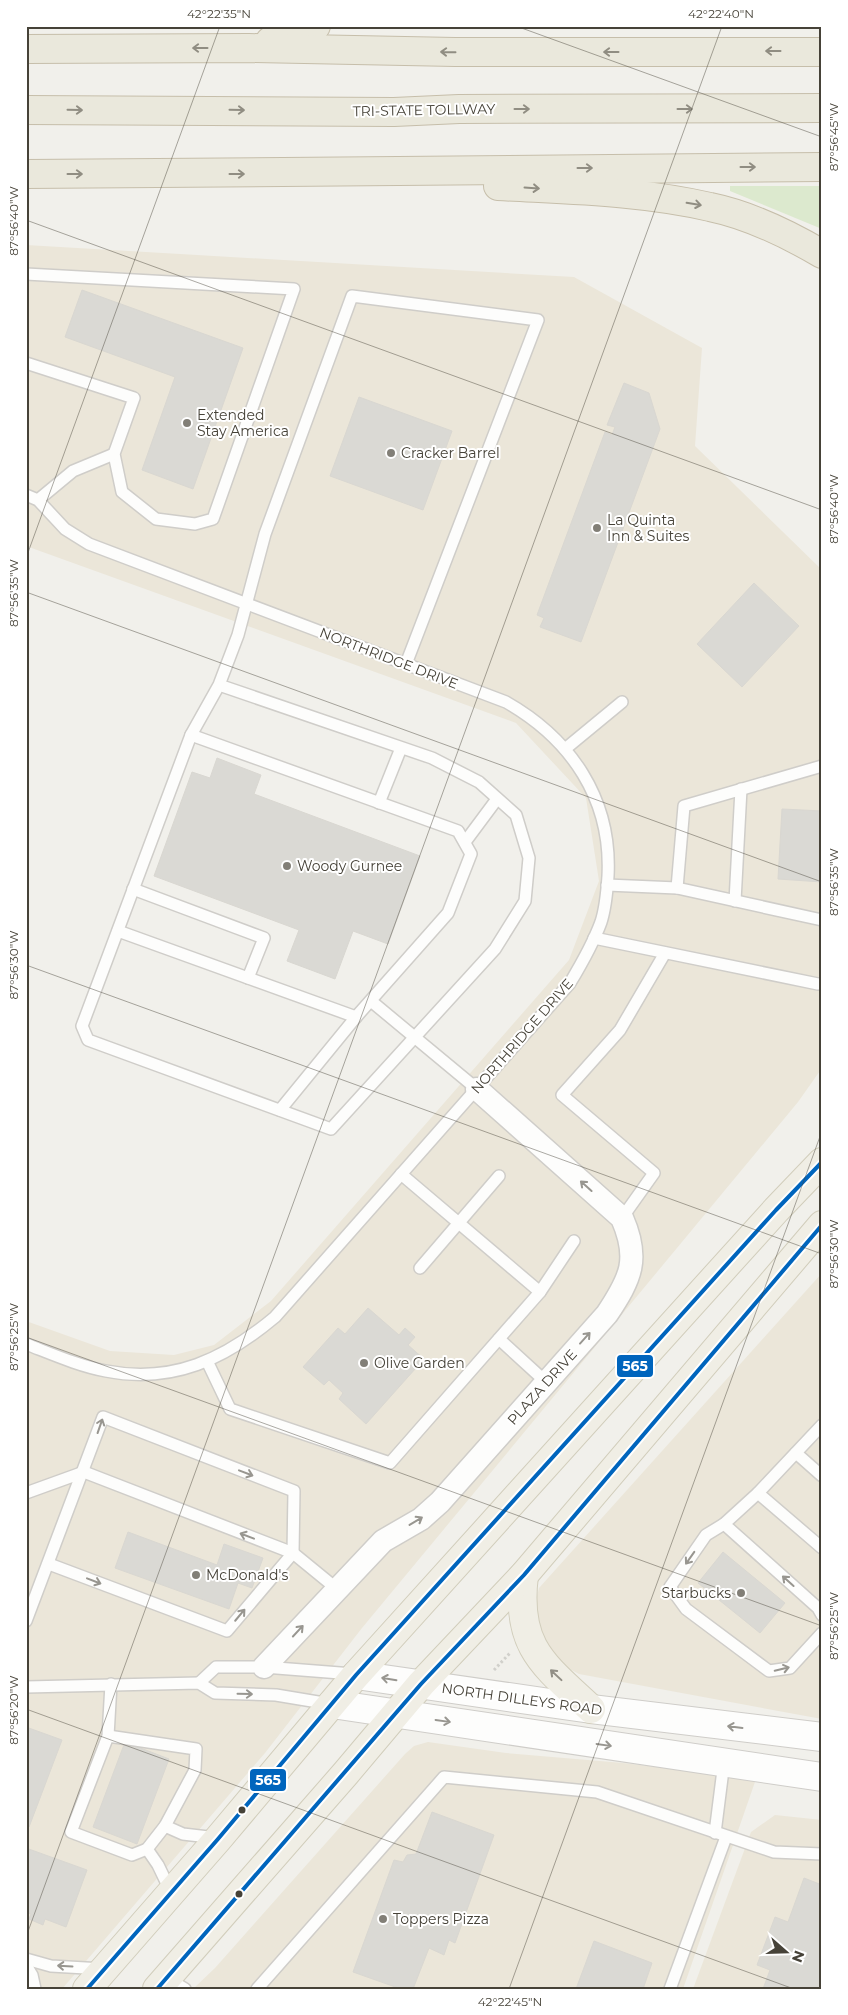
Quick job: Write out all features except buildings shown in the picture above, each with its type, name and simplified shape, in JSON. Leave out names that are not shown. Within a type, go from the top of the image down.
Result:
[{"type":"highway","points":[[248,48],[316,26]]},
{"type":"highway","points":[[26,50],[248,48],[455,52],[822,52]]},
{"type":"highway","name":"TRI-STATE TOLLWAY","points":[[26,110],[394,112],[459,109],[822,108]]},
{"type":"highway","points":[[26,174],[309,174],[581,168],[822,167]]},
{"type":"highway","points":[[309,174],[583,191],[673,201],[710,207],[736,214],[783,233],[822,254]]},
{"type":"main road","points":[[96,1979],[218,1839],[356,1675],[776,1210],[822,1162]]},
{"type":"main road","points":[[170,1985],[395,1714],[524,1575],[822,1225]]},
{"type":"main road","points":[[524,1575],[523,1606],[526,1628],[532,1648],[545,1666],[591,1709]]},
{"type":"street","name":"PLAZA DRIVE","points":[[264,1667],[383,1541],[421,1519],[436,1506],[607,1314],[625,1285],[633,1257],[630,1234],[622,1218],[477,1089]]},
{"type":"street","name":"NORTH DILLEYS ROAD","points":[[356,1675],[591,1709],[821,1732]]},
{"type":"street","points":[[332,1704],[822,1777]]},
{"type":"lane","points":[[26,274],[294,289],[213,519],[195,524],[156,519],[122,492],[114,454],[134,398],[26,363]]},
{"type":"lane","points":[[219,685],[432,758],[479,782],[516,815],[530,858],[525,902],[495,949],[331,1128],[88,1040],[82,1026],[191,735],[219,685],[247,603],[265,534],[352,296],[538,320],[406,664]]},
{"type":"lane","points":[[26,495],[38,500],[73,471],[114,454]]},
{"type":"lane","name":"NORTHRIDGE DRIVE","points":[[26,1344],[79,1364],[106,1371],[132,1374],[162,1374],[207,1361],[248,1340],[275,1317],[570,983],[587,955],[601,920],[607,885],[608,862],[604,828],[593,792],[574,760],[531,716],[506,702],[89,544],[65,529],[38,500]]},
{"type":"lane","points":[[565,749],[622,702]]},
{"type":"lane","points":[[191,735],[458,831],[471,854],[448,913],[356,1018],[280,1110]]},
{"type":"lane","points":[[378,802],[401,748]]},
{"type":"lane","points":[[677,888],[684,806],[822,766]]},
{"type":"lane","points":[[735,901],[741,789]]},
{"type":"lane","points":[[465,842],[497,799]]},
{"type":"lane","points":[[607,885],[677,888],[822,920]]},
{"type":"lane","points":[[133,889],[264,938],[248,978]]},
{"type":"lane","points":[[118,931],[356,1018]]},
{"type":"lane","points":[[594,938],[818,984]]},
{"type":"lane","points":[[622,1218],[654,1173],[562,1095],[620,1030],[665,953]]},
{"type":"lane","points":[[371,1001],[477,1089]]},
{"type":"lane","points":[[401,1174],[540,1292]]},
{"type":"lane","points":[[420,1268],[499,1176]]},
{"type":"lane","points":[[207,1361],[230,1409],[390,1463],[540,1292],[574,1241]]},
{"type":"lane","points":[[499,1339],[546,1382]]},
{"type":"lane","points":[[26,1622],[84,1472],[103,1417],[294,1491],[293,1552],[227,1631],[49,1564]]},
{"type":"lane","points":[[822,1425],[758,1493],[724,1524],[706,1535],[670,1587],[686,1609],[769,1671],[790,1668],[822,1633]]},
{"type":"lane","points":[[796,1453],[822,1476]]},
{"type":"lane","points":[[26,1493],[84,1472],[293,1552],[337,1589]]},
{"type":"lane","points":[[758,1493],[822,1548]]},
{"type":"lane","points":[[724,1524],[818,1608],[822,1615]]},
{"type":"lane","name":"NORTH DILLEYS ROAD","points":[[199,1683],[216,1667],[264,1667],[356,1675]]},
{"type":"lane","points":[[26,1686],[199,1683],[215,1693],[276,1695],[332,1704]]},
{"type":"lane","points":[[108,1736],[196,1749],[196,1770],[165,1826],[147,1849],[132,1855],[71,1832],[108,1736],[111,1684]]},
{"type":"lane","points":[[670,1989],[720,1835],[724,1762]]},
{"type":"lane","points":[[257,1989],[444,1777],[597,1792],[774,1852],[822,1854]]},
{"type":"lane","points":[[165,1826],[183,1834],[218,1839]]},
{"type":"lane","points":[[147,1849],[158,1865],[171,1892]]},
{"type":"lane","points":[[26,1959],[96,1979]]},
{"type":"lane","points":[[26,1965],[32,1976],[35,1989]]},
{"type":"path","points":[[491,1673],[510,1652]]},
{"type":"shaded area","points":[[26,245],[574,277],[702,348],[695,446],[822,570],[822,1068],[798,1102],[362,1628],[265,1753],[62,1989],[26,1989],[26,1321],[110,1351],[174,1355],[214,1345],[271,1301],[569,960],[599,881],[586,798],[516,723],[26,546]]},
{"type":"shaded area","points":[[822,1273],[822,1719],[579,1674],[560,1664],[552,1655],[536,1622],[535,1604],[539,1588]]},
{"type":"shaded area","points":[[428,1742],[506,1753],[623,1763],[756,1779],[683,1989],[193,1989],[215,1968],[405,1754],[414,1746]]},
{"type":"shaded area","points":[[775,1815],[822,1820],[822,1989],[693,1989],[751,1832]]},
{"type":"green space","points":[[730,186],[822,186],[822,229],[730,191]]},
{"type":"transit line","name":"565","points":[[87,1989],[218,1839],[356,1675],[776,1210],[822,1162]]},
{"type":"transit line","name":"565","points":[[157,1989],[421,1684],[524,1575],[822,1225]]},
{"type":"place","name":"Extended Stay America","points":[[187,423]]},
{"type":"place","name":"Cracker Barrel","points":[[391,453]]},
{"type":"place","name":"La Quinta Inn & Suites","points":[[597,528]]},
{"type":"place","name":"Woody Gurnee","points":[[287,866]]},
{"type":"place","name":"Olive Garden","points":[[364,1363]]},
{"type":"place","name":"McDonald's","points":[[196,1575]]},
{"type":"place","name":"Starbucks","points":[[741,1593]]},
{"type":"place","name":"Toppers Pizza","points":[[383,1919]]}]
